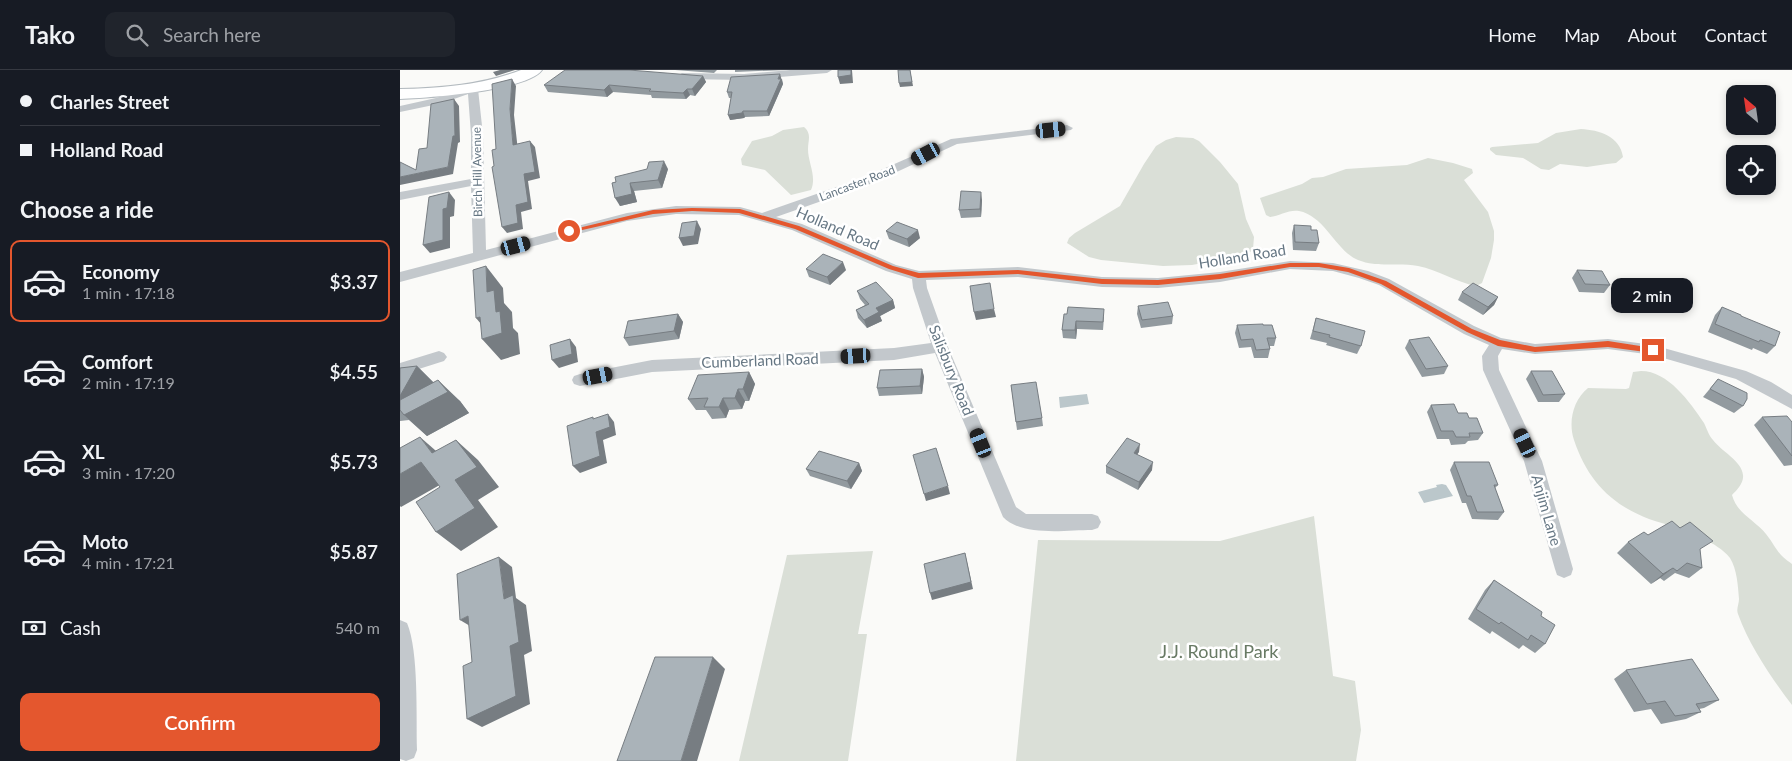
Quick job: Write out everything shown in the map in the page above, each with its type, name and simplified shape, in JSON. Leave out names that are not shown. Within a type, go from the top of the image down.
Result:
[{"type":"main road","points":[[400,94],[473,89],[497,84],[534,70]]},
{"type":"street","points":[[674,76],[727,78],[827,70]]},
{"type":"street","points":[[400,109],[439,101],[473,89]]},
{"type":"street","name":"Birch Hill Avenue","points":[[473,89],[477,135],[476,181],[480,256]]},
{"type":"street","name":"Lancaster Road","points":[[764,217],[869,180],[955,140],[1067,128]]},
{"type":"street","points":[[400,196],[476,181]]},
{"type":"street","name":"Holland Road","points":[[400,277],[594,225],[644,214],[692,210],[740,211],[797,227],[891,268],[918,276],[1018,272],[1102,282],[1158,283],[1220,277],[1290,265],[1319,265],[1349,270],[1384,282],[1469,330],[1498,343],[1535,349],[1608,344],[1653,350],[1741,375],[1765,386],[1792,403]]},
{"type":"street","name":"Salisbury Road","points":[[918,276],[920,288],[940,347],[1006,507],[1014,518],[1028,522],[1092,522]]},
{"type":"street","name":"Anjim Lane","points":[[1498,343],[1490,356],[1491,370],[1533,461],[1564,569]]},
{"type":"street","name":"Cumberland Road","points":[[580,380],[652,366],[894,354],[940,347]]},
{"type":"street","points":[[400,369],[439,357]]},
{"type":"street","points":[[400,630],[404,658],[406,750]]},
{"type":"green space","points":[[804,127],[809,135],[808,154],[813,175],[811,190],[791,195],[765,170],[742,165],[741,159],[752,141],[772,136],[783,130]]},
{"type":"green space","points":[[1581,129],[1608,135],[1618,144],[1623,157],[1616,163],[1587,167],[1560,164],[1549,170],[1541,169],[1523,158],[1496,155],[1490,150],[1492,147],[1538,143],[1556,133]]},
{"type":"green space","points":[[1176,137],[1193,138],[1199,141],[1238,184],[1246,219],[1254,237],[1253,249],[1250,252],[1240,256],[1192,265],[1163,266],[1101,260],[1089,257],[1067,243],[1069,238],[1075,233],[1120,206],[1156,146]]},
{"type":"green space","points":[[1428,158],[1472,169],[1473,173],[1464,180],[1488,212],[1494,231],[1491,258],[1482,283],[1476,286],[1418,266],[1373,264],[1358,260],[1350,256],[1323,226],[1308,214],[1296,211],[1270,217],[1266,215],[1260,198],[1302,184],[1312,178],[1323,177],[1346,169],[1407,165]]},
{"type":"green space","points":[[1633,372],[1651,372],[1660,376],[1677,389],[1704,423],[1712,438],[1739,465],[1743,478],[1740,486],[1732,495],[1734,502],[1742,512],[1762,529],[1780,553],[1792,564],[1792,705],[1762,661],[1737,612],[1739,599],[1737,578],[1730,558],[1718,547],[1697,535],[1649,519],[1623,506],[1612,498],[1593,478],[1579,454],[1572,433],[1572,419],[1575,405],[1583,393],[1588,388],[1629,388]]},
{"type":"green space","name":"J.J. Round Park","points":[[1314,516],[1333,676],[1355,681],[1361,730],[1356,761],[1016,761],[1038,540],[1220,541]]},
{"type":"green space","points":[[873,551],[858,634],[867,634],[848,761],[739,761],[787,555]]},
{"type":"shaded area","points":[[1087,394],[1089,404],[1060,408],[1059,397]]},
{"type":"shaded area","points":[[1442,484],[1446,485],[1453,496],[1424,503],[1418,492]]},
{"type":"building","points":[[565,70],[629,70],[703,76],[692,89],[687,89],[683,93],[649,91],[651,89],[609,85],[604,90],[544,85]]},
{"type":"building","points":[[838,70],[851,70],[851,75],[838,77]]},
{"type":"building","points":[[898,70],[910,70],[912,82],[899,83]]},
{"type":"building","points":[[780,74],[778,79],[781,79],[767,111],[743,111],[742,113],[728,115],[732,92],[727,92],[731,77]]},
{"type":"building","points":[[512,79],[510,109],[513,145],[530,141],[535,172],[524,174],[528,202],[516,205],[518,223],[502,227],[492,167],[494,166],[492,150],[496,149],[492,84]]},
{"type":"building","points":[[454,99],[455,136],[453,136],[448,167],[400,177],[400,162],[416,170],[419,149],[427,148],[431,104]]},
{"type":"building","points":[[664,161],[658,180],[630,183],[632,194],[615,198],[612,183],[616,182],[615,177],[647,169],[649,162]]},
{"type":"building","points":[[961,191],[981,192],[980,209],[959,210]]},
{"type":"building","points":[[449,192],[447,208],[443,209],[443,240],[423,245],[429,197]]},
{"type":"building","points":[[697,221],[694,236],[679,238],[682,223]]},
{"type":"building","points":[[897,222],[918,230],[907,239],[886,231]]},
{"type":"building","points":[[1294,225],[1311,226],[1311,230],[1317,230],[1319,243],[1295,242]]},
{"type":"building","points":[[823,254],[843,262],[827,277],[806,269]]},
{"type":"building","points":[[486,266],[487,292],[494,290],[496,312],[500,311],[502,333],[482,339],[480,317],[476,318],[473,270]]},
{"type":"building","points":[[1577,270],[1602,271],[1610,285],[1585,284]]},
{"type":"building","points":[[876,282],[893,300],[876,308],[879,312],[864,320],[856,310],[869,304],[857,291]]},
{"type":"building","points":[[990,283],[994,309],[974,312],[970,286]]},
{"type":"building","points":[[1473,283],[1498,297],[1488,307],[1462,292]]},
{"type":"building","points":[[1168,302],[1173,316],[1142,320],[1138,306]]},
{"type":"building","points":[[1068,307],[1104,309],[1103,322],[1076,321],[1075,330],[1062,330],[1064,314],[1067,314]]},
{"type":"building","points":[[1722,307],[1780,332],[1775,346],[1760,340],[1759,342],[1715,324]]},
{"type":"building","points":[[678,314],[674,331],[624,338],[628,321]]},
{"type":"building","points":[[1316,318],[1365,331],[1361,346],[1313,331]]},
{"type":"building","points":[[1237,325],[1272,325],[1276,338],[1267,338],[1270,349],[1256,350],[1253,339],[1241,340]]},
{"type":"building","points":[[1429,337],[1448,366],[1426,369],[1409,340]]},
{"type":"building","points":[[570,339],[572,354],[552,360],[550,345]]},
{"type":"building","points":[[417,366],[400,396],[400,368]]},
{"type":"building","points":[[922,369],[920,386],[877,388],[880,370]]},
{"type":"building","points":[[1531,371],[1552,371],[1565,394],[1543,395]]},
{"type":"building","points":[[749,372],[743,389],[738,389],[735,398],[723,398],[719,407],[704,407],[708,398],[688,399],[698,375]]},
{"type":"building","points":[[1718,379],[1747,393],[1747,399],[1743,406],[1710,389]]},
{"type":"building","points":[[438,380],[448,392],[404,415],[400,410],[400,400]]},
{"type":"building","points":[[1036,382],[1042,418],[1016,422],[1011,385]]},
{"type":"building","points":[[1454,404],[1458,413],[1467,413],[1469,418],[1477,418],[1483,433],[1469,433],[1470,437],[1456,437],[1453,431],[1441,431],[1431,405]]},
{"type":"building","points":[[608,414],[610,427],[596,432],[600,456],[573,466],[567,426]]},
{"type":"building","points":[[1787,416],[1792,422],[1792,456],[1762,417]]},
{"type":"building","points":[[420,437],[432,453],[456,440],[477,467],[455,480],[475,508],[436,532],[416,502],[440,487],[421,462],[400,474],[400,448]]},
{"type":"building","points":[[1127,438],[1140,444],[1134,453],[1153,462],[1139,482],[1106,466]]},
{"type":"building","points":[[936,448],[948,486],[924,494],[913,455]]},
{"type":"building","points":[[819,451],[859,463],[847,481],[806,469]]},
{"type":"building","points":[[1454,462],[1489,462],[1498,485],[1494,485],[1504,512],[1477,512],[1471,496],[1467,496]]},
{"type":"building","points":[[1672,521],[1680,528],[1690,522],[1713,541],[1700,549],[1702,568],[1687,563],[1677,571],[1673,568],[1663,574],[1628,542],[1644,532],[1648,535]]},
{"type":"building","points":[[965,553],[971,582],[930,593],[924,564]]},
{"type":"building","points":[[499,557],[504,599],[513,595],[519,642],[510,646],[516,696],[467,719],[463,666],[472,662],[468,616],[460,620],[457,574]]},
{"type":"building","points":[[1494,580],[1542,612],[1541,616],[1555,625],[1545,644],[1531,635],[1528,640],[1501,622],[1499,624],[1476,609]]},
{"type":"building","points":[[655,657],[713,657],[681,761],[617,761]]},
{"type":"building","points":[[1692,659],[1719,700],[1696,704],[1701,712],[1675,716],[1665,701],[1647,704],[1626,670]]},
{"type":"route","points":[[569,231],[653,212],[692,210],[740,211],[797,227],[891,268],[918,276],[959,276],[1018,272],[1102,282],[1158,283],[1200,280],[1290,265],[1319,265],[1349,270],[1384,282],[1469,330],[1498,343],[1535,349],[1608,344],[1653,350]]}]
